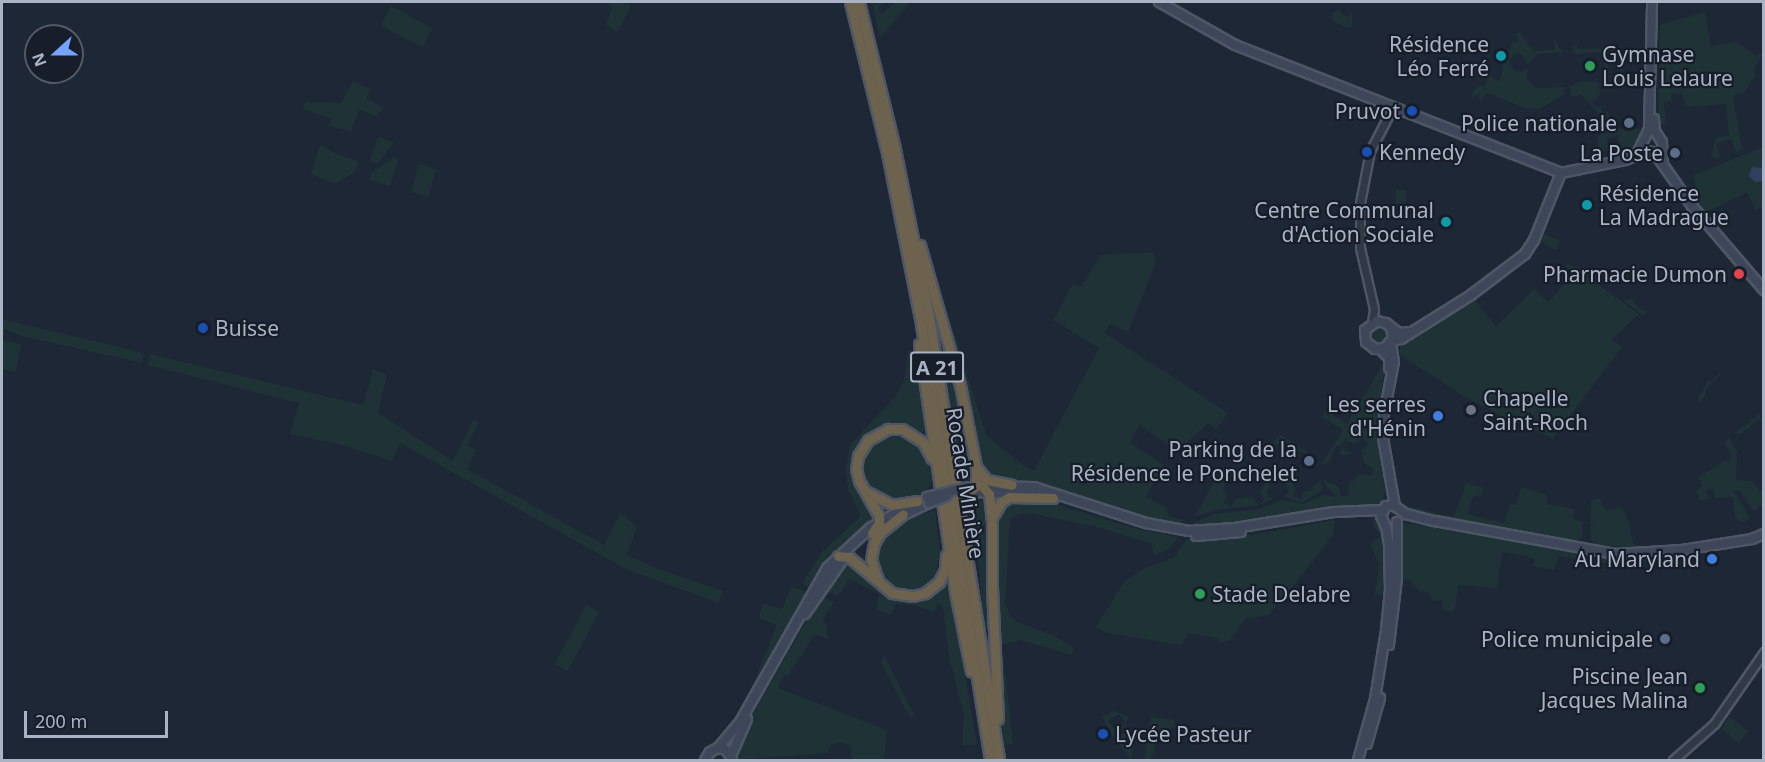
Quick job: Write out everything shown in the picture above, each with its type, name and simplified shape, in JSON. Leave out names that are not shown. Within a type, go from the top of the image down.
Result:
[{"type":"highway","name":"Rocade Minière","points":[[850,2],[907,249],[994,736]]},
{"type":"highway","name":"Rocade Minière","points":[[859,2],[895,149],[929,317],[997,760]]},
{"type":"highway","points":[[895,149],[952,357],[976,466],[977,489],[992,521]]},
{"type":"highway","points":[[907,249],[906,260],[963,636],[994,736]]},
{"type":"highway","points":[[872,533],[880,521],[857,476],[858,456],[868,440],[888,429],[910,432],[923,442],[939,481]]},
{"type":"highway","points":[[976,466],[987,480],[1012,485]]},
{"type":"highway","points":[[862,488],[892,505],[925,500]]},
{"type":"highway","points":[[994,736],[992,521],[1000,502],[1009,497],[1053,498]]},
{"type":"highway","points":[[880,585],[871,560],[874,543],[881,532],[903,514]]},
{"type":"highway","points":[[842,556],[892,593],[906,596],[919,595],[932,589],[943,575],[947,538]]},
{"type":"main road","points":[[1159,2],[1217,36],[1561,173],[1636,156],[1662,142],[1656,134]]},
{"type":"main road","points":[[1652,2],[1651,146],[1664,168],[1696,211],[1764,290]]},
{"type":"main road","points":[[1651,76],[1656,134],[1651,146]]},
{"type":"main road","points":[[1380,349],[1401,339],[1471,295],[1525,254],[1534,240],[1561,173]]},
{"type":"main road","points":[[1358,760],[1375,699],[1385,634],[1390,568],[1383,514],[1386,488],[1380,463],[1378,427],[1389,363],[1380,349],[1372,347],[1365,338],[1365,330],[1372,322],[1383,321],[1399,333],[1411,332]]},
{"type":"main road","points":[[1363,760],[1378,706],[1392,626],[1397,579],[1395,530],[1398,520],[1397,508],[1383,438],[1384,414],[1394,362],[1391,328]]},
{"type":"main road","points":[[705,760],[740,722],[819,586],[842,556],[880,521],[925,500],[977,489],[1012,485],[1055,492],[1176,532]]},
{"type":"main road","points":[[977,489],[1053,498],[1151,529],[1189,533],[1334,512],[1383,514],[1397,508],[1435,521],[1607,553],[1682,550],[1761,536]]},
{"type":"main road","points":[[842,556],[872,533],[925,500]]},
{"type":"main road","points":[[1383,514],[1391,524],[1398,520],[1435,521]]},
{"type":"main road","points":[[732,758],[744,725],[810,600]]},
{"type":"main road","points":[[718,748],[726,750],[732,758]]},
{"type":"street","points":[[1372,322],[1374,309],[1360,248],[1360,203],[1370,151],[1393,107]]},
{"type":"street","points":[[1374,309],[1383,321]]},
{"type":"street","points":[[1673,760],[1714,724],[1764,652]]},
{"type":"green space","points":[[606,2],[624,2],[631,5],[618,32],[606,25],[612,8]]},
{"type":"green space","points":[[872,2],[884,2],[878,8],[881,14],[896,2],[911,2],[880,38]]},
{"type":"green space","points":[[391,6],[432,28],[422,47],[381,25]]},
{"type":"green space","points":[[1339,9],[1340,13],[1348,17],[1350,13],[1352,14],[1352,26],[1346,28],[1332,20],[1332,13]]},
{"type":"green space","points":[[1705,12],[1711,46],[1736,42],[1755,55],[1763,53],[1753,71],[1756,74],[1744,93],[1733,95],[1742,149],[1736,152],[1731,139],[1716,144],[1721,158],[1717,159],[1711,156],[1716,137],[1729,136],[1726,104],[1686,107],[1682,94],[1671,94],[1671,101],[1664,102],[1666,125],[1658,124],[1660,25]]},
{"type":"green space","points":[[1519,32],[1534,51],[1555,49],[1554,39],[1562,52],[1538,54],[1528,64],[1522,54],[1516,53],[1510,59],[1510,65],[1515,71],[1522,72],[1527,67],[1527,78],[1535,88],[1565,87],[1564,94],[1540,109],[1525,108],[1487,93],[1480,100],[1478,94],[1474,98],[1471,96],[1477,85],[1484,87],[1489,73],[1496,81],[1501,79],[1504,61],[1512,44],[1518,41],[1516,34]]},
{"type":"green space","points":[[1577,44],[1577,49],[1620,48],[1623,71],[1620,71],[1618,53],[1607,54],[1609,78],[1606,78],[1603,52],[1574,54],[1573,45]]},
{"type":"green space","points":[[353,81],[371,89],[366,98],[383,108],[377,117],[359,109],[351,131],[329,126],[332,119],[303,109],[305,102],[341,103]]},
{"type":"green space","points":[[1583,81],[1599,82],[1600,95],[1592,102],[1597,108],[1601,105],[1602,112],[1607,111],[1619,129],[1647,128],[1638,148],[1631,156],[1623,159],[1618,135],[1607,139],[1609,150],[1598,152],[1598,137],[1610,127],[1582,95],[1571,96],[1570,86]]},
{"type":"green space","points":[[378,137],[394,143],[378,163],[370,161]]},
{"type":"green space","points":[[320,144],[336,154],[359,161],[355,172],[335,184],[311,174]]},
{"type":"green space","points":[[1763,147],[1763,207],[1756,210],[1747,192],[1704,213],[1698,203],[1694,175]]},
{"type":"green space","points":[[394,157],[399,158],[390,186],[369,180],[372,173]]},
{"type":"green space","points":[[419,164],[436,169],[428,197],[411,192]]},
{"type":"green space","points":[[1396,189],[1407,190],[1405,206],[1395,206]]},
{"type":"green space","points":[[1542,233],[1561,241],[1557,249],[1554,250],[1540,241]]},
{"type":"green space","points":[[1153,252],[1156,262],[1128,332],[1110,324],[1105,333],[1228,413],[1217,429],[1208,423],[1180,449],[1176,450],[1139,425],[1131,443],[1164,465],[1146,497],[1166,507],[1169,516],[1183,520],[1182,527],[1150,522],[1052,489],[993,480],[981,468],[965,389],[942,304],[945,304],[986,435],[1025,467],[1034,471],[1099,348],[1053,320],[1073,284],[1081,287],[1101,255]]},
{"type":"green space","points":[[1567,264],[1579,268],[1605,287],[1578,270],[1639,314],[1612,339],[1622,347],[1553,438],[1524,427],[1467,398],[1400,355],[1400,344],[1474,299],[1496,326],[1534,289],[1548,302],[1575,273],[1565,266]]},
{"type":"green space","points":[[1608,289],[1623,300],[1635,299],[1634,303],[1643,311],[1646,309],[1646,314],[1644,316]]},
{"type":"green space","points":[[934,314],[936,314],[955,384],[973,480],[962,481]]},
{"type":"green space","points":[[2,319],[144,353],[142,363],[22,336],[5,329],[3,340],[21,344],[16,372],[2,369]]},
{"type":"green space","points":[[1376,326],[1383,326],[1389,333],[1385,337],[1388,341],[1384,345],[1377,346],[1370,339],[1371,330]]},
{"type":"green space","points":[[908,350],[916,351],[925,431],[918,434],[908,426],[894,424],[875,430],[858,446],[853,462],[876,515],[876,521],[838,551],[810,587],[802,584],[821,553],[861,516],[848,490],[846,469],[850,445],[895,397],[904,381]]},
{"type":"green space","points":[[150,354],[363,405],[373,369],[387,375],[378,413],[453,461],[473,420],[479,423],[467,445],[476,450],[467,469],[604,545],[620,513],[637,527],[627,555],[661,570],[723,591],[719,603],[626,569],[400,443],[392,461],[342,445],[290,434],[299,403],[148,365]]},
{"type":"green space","points":[[1386,359],[1376,429],[1385,491],[1380,507],[1329,508],[1227,527],[1191,528],[1195,522],[1214,514],[1260,509],[1282,500],[1303,504],[1323,495],[1337,497],[1326,486],[1323,479],[1339,487],[1341,496],[1349,495],[1348,485],[1361,473],[1371,476],[1373,468],[1364,464],[1361,451],[1369,444],[1363,438],[1355,444],[1346,441],[1343,450],[1353,453],[1343,456],[1339,454],[1348,436],[1340,446],[1336,445],[1329,462],[1323,464],[1317,458],[1323,462],[1343,430],[1322,417],[1326,410],[1347,424]]},
{"type":"green space","points":[[1717,371],[1723,377],[1720,375],[1706,389],[1701,404],[1697,400],[1709,380],[1711,381],[1719,374]]},
{"type":"green space","points":[[1756,413],[1763,422],[1757,420],[1741,434],[1735,433],[1734,430],[1736,432],[1750,422],[1748,419],[1752,420],[1757,416]]},
{"type":"green space","points":[[898,433],[911,437],[925,451],[932,477],[930,486],[921,495],[911,500],[889,501],[866,487],[860,469],[862,454],[873,441],[887,434]]},
{"type":"green space","points":[[1281,435],[1314,456],[1313,458],[1287,445],[1287,442],[1276,445],[1271,443]]},
{"type":"green space","points":[[1729,438],[1737,451],[1736,480],[1752,481],[1763,493],[1763,505],[1753,511],[1739,490],[1734,492],[1750,518],[1743,523],[1735,518],[1733,497],[1715,498],[1713,489],[1706,491],[1709,498],[1701,501],[1696,490],[1703,486],[1698,477],[1732,457],[1724,442]]},
{"type":"green space","points":[[1233,466],[1224,475],[1226,485],[1222,488],[1227,495],[1224,503],[1231,507],[1235,499],[1253,497],[1258,504],[1265,500],[1260,492],[1268,476],[1286,474],[1296,488],[1293,496],[1301,500],[1303,492],[1313,491],[1313,485],[1320,481],[1323,490],[1303,502],[1294,501],[1284,496],[1289,492],[1283,478],[1271,480],[1267,492],[1269,498],[1275,497],[1269,501],[1255,506],[1215,510],[1194,517],[1214,482]]},
{"type":"green space","points":[[1466,483],[1484,488],[1481,495],[1473,497],[1467,514],[1504,523],[1510,504],[1516,505],[1521,487],[1547,495],[1547,504],[1574,509],[1573,518],[1583,522],[1582,537],[1577,542],[1530,534],[1405,510],[1399,504],[1454,517]]},
{"type":"green space","points":[[1599,498],[1606,511],[1622,507],[1630,526],[1634,547],[1608,546],[1596,544],[1591,540],[1590,526],[1594,525],[1590,524],[1591,501]]},
{"type":"green space","points":[[980,500],[986,506],[987,513],[988,629],[984,628],[979,566],[966,502]]},
{"type":"green space","points":[[1010,500],[1052,503],[1133,528],[1178,537],[1169,549],[1154,556],[1152,544],[1101,528],[1035,514],[1018,514],[1010,520],[1005,603],[1011,616],[1017,622],[1057,637],[1074,648],[1072,655],[1020,640],[1002,645],[1013,744],[1004,745],[997,664],[995,523],[1004,503]]},
{"type":"green space","points":[[935,510],[940,551],[935,579],[923,588],[911,592],[890,586],[884,582],[874,560],[877,546],[889,532],[914,517]]},
{"type":"green space","name":"Stade Delabre","points":[[1335,520],[1333,535],[1268,615],[1245,619],[1230,640],[1219,643],[1218,638],[1189,633],[1181,645],[1107,633],[1096,627],[1125,581],[1145,568],[1173,558],[1188,538],[1245,536]]},
{"type":"green space","points":[[1373,521],[1378,522],[1384,531],[1386,595],[1375,594],[1379,564],[1370,544],[1381,536],[1372,523]]},
{"type":"green space","points":[[1401,523],[1436,527],[1575,553],[1582,556],[1584,560],[1559,556],[1554,570],[1533,566],[1534,559],[1526,556],[1502,552],[1497,588],[1458,585],[1455,610],[1449,612],[1442,609],[1442,600],[1433,601],[1428,592],[1419,591],[1410,580],[1401,579],[1397,528]]},
{"type":"green space","points":[[1676,555],[1678,566],[1659,564],[1658,561],[1593,563],[1601,558],[1634,560]]},
{"type":"green space","points":[[849,561],[890,594],[935,589],[948,575],[977,745],[962,745],[964,715],[949,657],[943,607],[938,603],[934,612],[914,605],[895,604],[892,615],[876,610],[879,594],[850,579],[838,596],[825,590]]},
{"type":"green space","points":[[791,587],[808,592],[735,724],[717,745],[706,750],[700,760],[705,747],[716,741],[732,724],[754,682],[775,630],[776,625],[759,618],[763,604],[782,609]]},
{"type":"green space","points":[[821,596],[834,602],[823,619],[827,627],[827,639],[815,634],[788,676],[784,675],[778,688],[887,730],[884,760],[852,760],[850,746],[840,742],[831,745],[827,753],[736,760],[738,744],[754,712]]},
{"type":"green space","points":[[586,605],[599,612],[568,671],[555,664]]},
{"type":"green space","points":[[884,655],[915,716],[910,718],[881,663]]},
{"type":"green space","points":[[1113,711],[1128,716],[1126,730],[1118,729],[1126,724],[1118,714],[1108,721],[1116,731],[1135,737],[1131,760],[1111,734],[1102,717]]},
{"type":"green space","points":[[1729,716],[1748,731],[1740,742],[1735,741],[1722,729]]},
{"type":"green space","points":[[1151,717],[1174,720],[1176,728],[1172,727],[1153,746],[1155,750],[1150,760],[1144,760]]},
{"type":"water","points":[[1752,167],[1763,168],[1763,181],[1755,182],[1749,176]]},
{"type":"place","name":"Résidence Léo Ferré","points":[[1501,56]]},
{"type":"place","name":"Gymnase Louis Lelaure","points":[[1590,66]]},
{"type":"place","name":"Pruvot","points":[[1412,111]]},
{"type":"place","name":"Police nationale","points":[[1629,123]]},
{"type":"place","name":"Kennedy","points":[[1367,152]]},
{"type":"place","name":"La Poste","points":[[1675,153]]},
{"type":"place","name":"Résidence La Madrague","points":[[1587,205]]},
{"type":"place","name":"Centre Communal d'Action Sociale","points":[[1446,222]]},
{"type":"place","name":"Pharmacie Dumon","points":[[1739,274]]},
{"type":"place","name":"Buisse","points":[[203,328]]},
{"type":"place","name":"Chapelle Saint-Roch","points":[[1471,410]]},
{"type":"place","name":"Les serres d'Hénin","points":[[1438,416]]},
{"type":"place","name":"Parking de la Résidence le Ponchelet","points":[[1309,461]]},
{"type":"place","name":"Au Maryland","points":[[1712,559]]},
{"type":"place","name":"Stade Delabre","points":[[1200,594]]},
{"type":"place","name":"Police municipale","points":[[1665,639]]},
{"type":"place","name":"Piscine Jean Jacques Malina","points":[[1700,688]]},
{"type":"place","name":"Lycée Pasteur","points":[[1103,734]]}]
